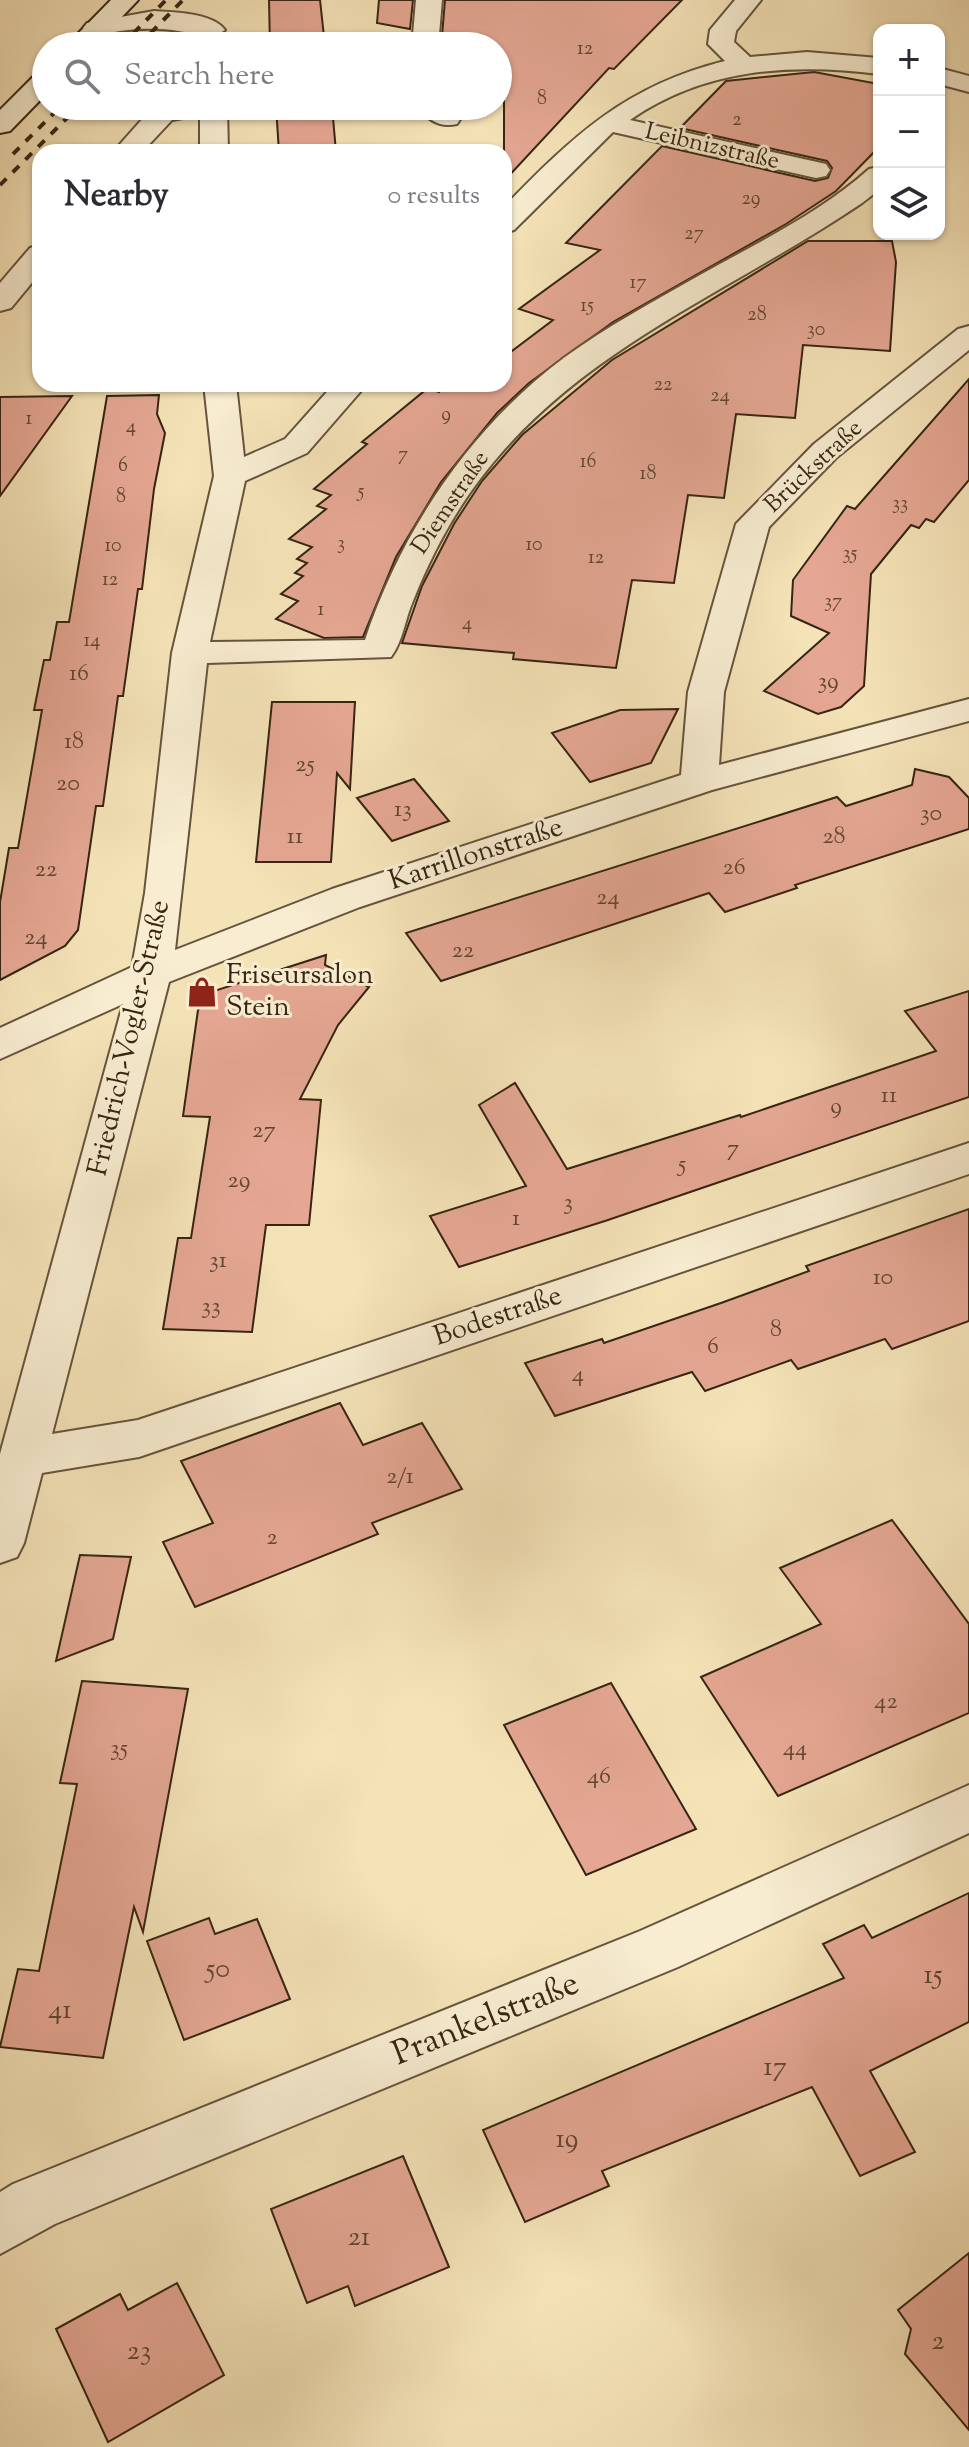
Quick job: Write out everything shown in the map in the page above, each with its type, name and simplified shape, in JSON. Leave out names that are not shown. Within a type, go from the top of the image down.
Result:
[{"type":"street","points":[[93,32],[125,0]]},
{"type":"street","points":[[206,0],[212,32]]},
{"type":"street","points":[[426,32],[429,0]]},
{"type":"street","points":[[748,0],[723,30],[721,44],[742,63],[812,58],[873,65]]},
{"type":"street","points":[[99,32],[129,19],[158,17],[197,32]]},
{"type":"street","name":"Leibnizstraße","points":[[512,216],[566,159],[607,123],[662,89],[742,63]]},
{"type":"street","points":[[945,78],[969,84]]},
{"type":"street","points":[[0,125],[32,93]]},
{"type":"street","points":[[134,144],[157,120]]},
{"type":"street","points":[[214,120],[214,144]]},
{"type":"street","name":"Leibnizstraße","points":[[607,123],[816,170]]},
{"type":"street","name":"Diemstraße","points":[[190,653],[379,650],[392,604],[416,553],[475,460],[534,399],[613,338],[734,268],[873,179]]},
{"type":"street","points":[[0,302],[32,264]]},
{"type":"street","name":"Brückstraße","points":[[699,782],[706,692],[753,524],[825,451],[969,335]]},
{"type":"street","name":"Friedrich-Vogler-Straße","points":[[0,1543],[151,974],[164,893],[190,653],[230,476],[221,392]]},
{"type":"street","points":[[230,476],[296,446],[344,392]]},
{"type":"street","name":"Karrillonstraße","points":[[0,1045],[151,974],[346,898],[699,782],[969,710]]},
{"type":"street","name":"Bodestraße","points":[[23,1458],[139,1438],[969,1158]]},
{"type":"street","name":"Prankelstraße","points":[[0,2225],[34,2204],[659,1949],[969,1808]]},
{"type":"building","points":[[269,0],[320,0],[323,32],[270,32]]},
{"type":"building","points":[[379,0],[413,0],[410,29],[377,23]]},
{"type":"building","points":[[445,0],[682,0],[614,69],[609,68],[512,172],[512,144],[504,144],[504,120],[512,120],[512,32],[442,32]]},
{"type":"building","points":[[814,72],[873,83],[873,153],[836,191],[786,224],[613,322],[529,383],[497,413],[441,482],[396,557],[363,637],[324,638],[276,619],[298,601],[281,594],[303,576],[295,573],[307,563],[297,559],[312,547],[289,539],[326,509],[317,506],[331,495],[314,489],[367,444],[362,442],[423,392],[512,392],[512,351],[553,320],[519,309],[600,250],[566,243],[662,146],[815,181],[828,178],[832,168],[827,161],[680,128],[726,81]]},
{"type":"building","points":[[277,120],[333,120],[335,144],[278,144]]},
{"type":"building","points":[[808,241],[892,241],[896,262],[890,351],[803,345],[795,418],[736,414],[724,498],[688,495],[674,583],[632,580],[616,668],[513,659],[514,653],[402,643],[422,586],[454,524],[482,481],[522,435],[612,360]]},
{"type":"building","points":[[969,379],[969,480],[934,522],[926,519],[919,528],[911,525],[871,574],[864,686],[841,707],[818,714],[764,691],[829,633],[791,616],[793,580],[847,506],[855,509]]},
{"type":"building","points":[[159,395],[157,414],[165,433],[154,489],[142,589],[138,589],[123,696],[118,696],[103,806],[96,806],[78,930],[65,946],[0,980],[0,902],[9,848],[18,848],[42,710],[34,710],[44,660],[50,660],[57,622],[69,622],[107,396]]},
{"type":"building","points":[[72,396],[0,496],[0,397]]},
{"type":"building","points":[[272,702],[355,702],[350,789],[337,773],[331,862],[256,862]]},
{"type":"building","points":[[678,709],[651,763],[590,782],[552,733],[620,710]]},
{"type":"building","points":[[915,769],[949,777],[969,798],[969,829],[795,885],[797,888],[725,912],[709,893],[441,981],[406,933],[837,797],[846,806],[912,785]]},
{"type":"building","points":[[414,779],[449,821],[392,841],[357,798]]},
{"type":"building","points":[[326,955],[325,965],[369,987],[338,1025],[300,1099],[321,1100],[309,1225],[266,1225],[252,1332],[163,1329],[178,1238],[191,1238],[210,1117],[183,1116],[198,1010],[214,991]]},
{"type":"building","points":[[969,991],[969,1097],[605,1221],[459,1267],[430,1216],[526,1186],[479,1105],[515,1083],[567,1169],[741,1117],[936,1051],[905,1011]]},
{"type":"building","points":[[969,1209],[969,1321],[892,1349],[885,1339],[798,1369],[791,1360],[705,1391],[692,1372],[555,1416],[525,1363],[602,1339],[604,1343],[721,1303],[809,1271],[806,1266]]},
{"type":"building","points":[[340,1403],[363,1445],[422,1423],[462,1489],[372,1523],[378,1534],[195,1607],[163,1542],[213,1523],[181,1461]]},
{"type":"building","points":[[892,1520],[969,1624],[969,1713],[778,1796],[701,1677],[821,1624],[780,1568]]},
{"type":"building","points":[[80,1555],[131,1557],[113,1639],[56,1661]]},
{"type":"building","points":[[82,1681],[188,1689],[143,1932],[134,1907],[103,2058],[0,2047],[18,1969],[39,1971],[77,1784],[60,1783]]},
{"type":"building","points":[[611,1683],[696,1829],[586,1875],[504,1725]]},
{"type":"building","points":[[969,1893],[969,2022],[870,2071],[915,2152],[860,2176],[812,2087],[602,2171],[609,2186],[525,2222],[483,2130],[844,1978],[823,1944],[864,1925],[872,1938]]},
{"type":"building","points":[[209,1918],[215,1934],[257,1919],[290,1999],[184,2040],[147,1941]]},
{"type":"building","points":[[403,2156],[449,2267],[355,2306],[348,2286],[307,2303],[271,2209]]},
{"type":"building","points":[[969,2253],[969,2430],[905,2354],[911,2329],[898,2310]]},
{"type":"building","points":[[177,2283],[224,2375],[108,2442],[56,2329],[120,2294],[128,2310]]},
{"type":"railway","points":[[135,32],[166,0]]},
{"type":"railway","points":[[152,32],[183,0]]},
{"type":"railway","points":[[13,154],[47,120]]},
{"type":"railway","points":[[41,144],[65,120]]},
{"type":"railway","points":[[0,185],[32,153]]},
{"type":"place","name":"Friseursalon Stein","points":[[202,992]]}]
